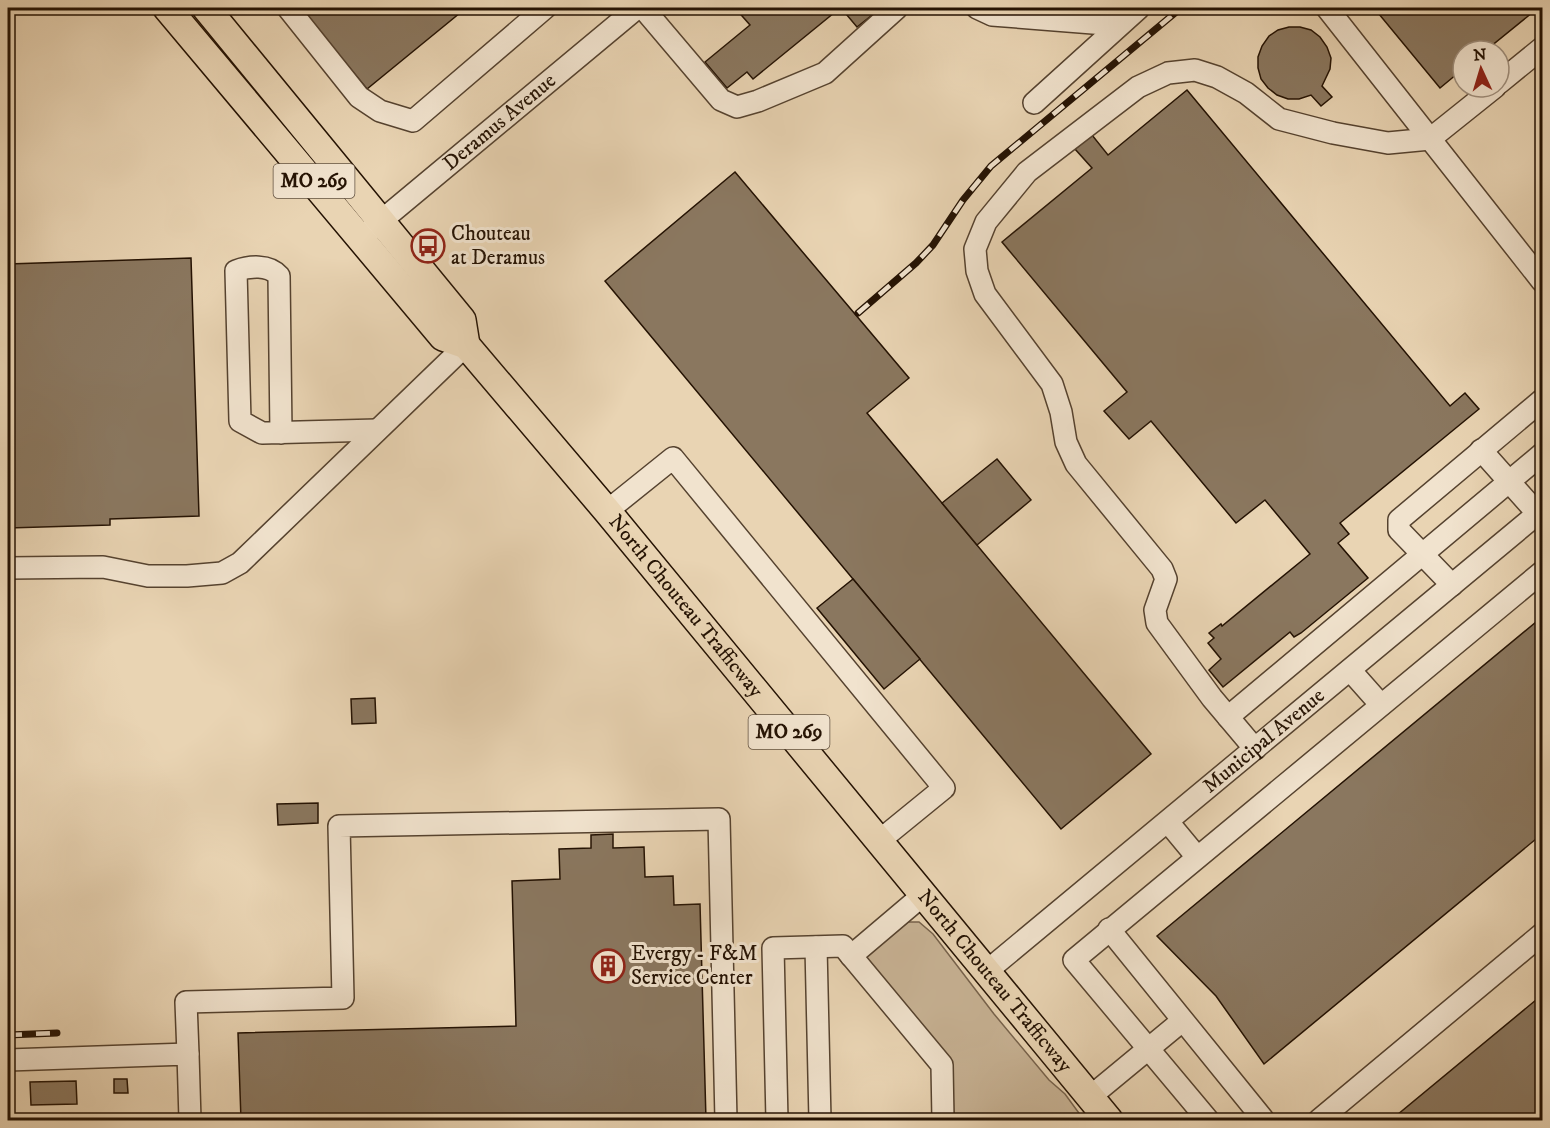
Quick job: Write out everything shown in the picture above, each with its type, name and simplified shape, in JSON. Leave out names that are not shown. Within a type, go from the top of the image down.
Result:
[{"type":"main road","name":"North Chouteau Trafficway","points":[[167,8],[371,229]]},
{"type":"main road","name":"North Chouteau Trafficway","points":[[206,8],[371,229],[443,337],[466,345],[607,511],[1109,1120]]},
{"type":"street","points":[[288,8],[359,97],[381,111],[413,120],[545,8]]},
{"type":"street","name":"Deramus Avenue","points":[[371,229],[636,8]]},
{"type":"street","points":[[643,8],[720,100],[737,107],[758,101],[825,73],[897,8]]},
{"type":"street","points":[[977,8],[992,15],[1118,25]]},
{"type":"street","points":[[1034,102],[1138,8]]},
{"type":"street","points":[[1327,8],[1542,281]]},
{"type":"street","points":[[1511,73],[1542,48]]},
{"type":"street","points":[[1255,749],[1157,623],[1155,610],[1166,579],[1162,569],[1076,464],[1066,442],[1061,412],[1052,384],[985,294],[977,271],[975,249],[986,222],[1028,172],[1138,87],[1168,73],[1195,70],[1217,77],[1246,93],[1279,118],[1333,133],[1388,143],[1430,139],[1480,99]]},
{"type":"street","points":[[281,433],[279,276],[274,269],[243,268],[236,271],[240,421],[262,433],[281,433],[377,430]]},
{"type":"street","points":[[8,568],[103,567],[148,576],[222,573],[240,563],[466,345]]},
{"type":"street","points":[[1452,585],[1399,531],[1399,520],[1542,401]]},
{"type":"street","points":[[1481,450],[1540,512]]},
{"type":"street","points":[[1228,717],[1542,454]]},
{"type":"street","points":[[607,511],[673,458],[944,788],[879,841]]},
{"type":"street","name":"Municipal Avenue","points":[[987,971],[1540,512]]},
{"type":"street","points":[[1208,1120],[1074,960],[1542,572]]},
{"type":"street","points":[[1350,670],[1381,705]]},
{"type":"street","points":[[190,1120],[186,1002],[343,998],[339,826],[718,819],[726,1120]]},
{"type":"street","points":[[1168,822],[1197,857]]},
{"type":"street","points":[[851,956],[923,895]]},
{"type":"street","points":[[1109,929],[1263,1119],[1261,1120]]},
{"type":"street","points":[[1319,1120],[1542,934]]},
{"type":"street","points":[[777,1120],[773,948],[843,946],[942,1065],[943,1120]]},
{"type":"street","points":[[816,947],[820,1120]]},
{"type":"street","points":[[1090,1097],[1182,1021]]},
{"type":"street","points":[[8,1060],[188,1054]]},
{"type":"shaded area","points":[[908,922],[919,922],[933,934],[994,1014],[1049,1080],[1065,1094],[1084,1120],[954,1120],[952,1062],[863,958]]},
{"type":"building","points":[[309,8],[466,8],[367,89],[303,12]]},
{"type":"building","points":[[735,8],[840,8],[753,79],[747,72],[727,88],[705,62],[750,25]]},
{"type":"building","points":[[841,8],[881,8],[857,27]]},
{"type":"building","points":[[1374,8],[1538,8],[1500,39],[1451,39],[1451,79],[1440,88]]},
{"type":"building","points":[[1289,27],[1311,30],[1327,47],[1331,58],[1330,69],[1322,86],[1332,97],[1321,106],[1311,95],[1299,99],[1288,99],[1277,95],[1261,79],[1258,57],[1262,46],[1269,36]]},
{"type":"building","points":[[1187,90],[1450,406],[1465,393],[1479,409],[1340,523],[1349,534],[1338,543],[1368,578],[1301,633],[1294,637],[1290,632],[1223,687],[1209,670],[1221,659],[1208,643],[1214,638],[1209,633],[1221,624],[1222,626],[1310,554],[1265,500],[1236,523],[1151,421],[1129,439],[1104,411],[1127,392],[1002,242],[1092,168],[1075,149],[1092,135],[1108,155]]},
{"type":"building","points":[[735,172],[909,378],[867,413],[1151,754],[1061,829],[605,281]]},
{"type":"building","points":[[191,258],[199,516],[110,519],[110,525],[8,528],[8,264]]},
{"type":"building","points":[[997,459],[1031,500],[977,545],[942,503]]},
{"type":"building","points":[[853,579],[920,659],[884,689],[817,608]]},
{"type":"building","points":[[1542,617],[1542,834],[1264,1064],[1216,996],[1157,936]]},
{"type":"building","points":[[375,698],[376,723],[352,724],[351,699]]},
{"type":"building","points":[[318,803],[318,823],[278,825],[277,804]]},
{"type":"building","name":"Evergy - F&M Service Center","points":[[613,834],[613,848],[644,847],[645,877],[673,876],[674,905],[700,904],[706,1120],[241,1120],[238,1033],[516,1026],[512,881],[560,879],[559,849],[591,848],[591,835]]},
{"type":"building","points":[[1542,995],[1542,1120],[1391,1120]]},
{"type":"building","points":[[114,1079],[127,1079],[128,1093],[114,1093]]},
{"type":"building","points":[[76,1081],[77,1104],[31,1105],[30,1082]]},
{"type":"railway","points":[[858,313],[916,263],[933,245],[963,200],[991,166],[1181,8]]},
{"type":"railway","points":[[8,1035],[57,1033]]},
{"type":"place","name":"Chouteau at Deramus","points":[[428,246]]},
{"type":"place","name":"Evergy - F&M Service Center","points":[[608,966]]}]
